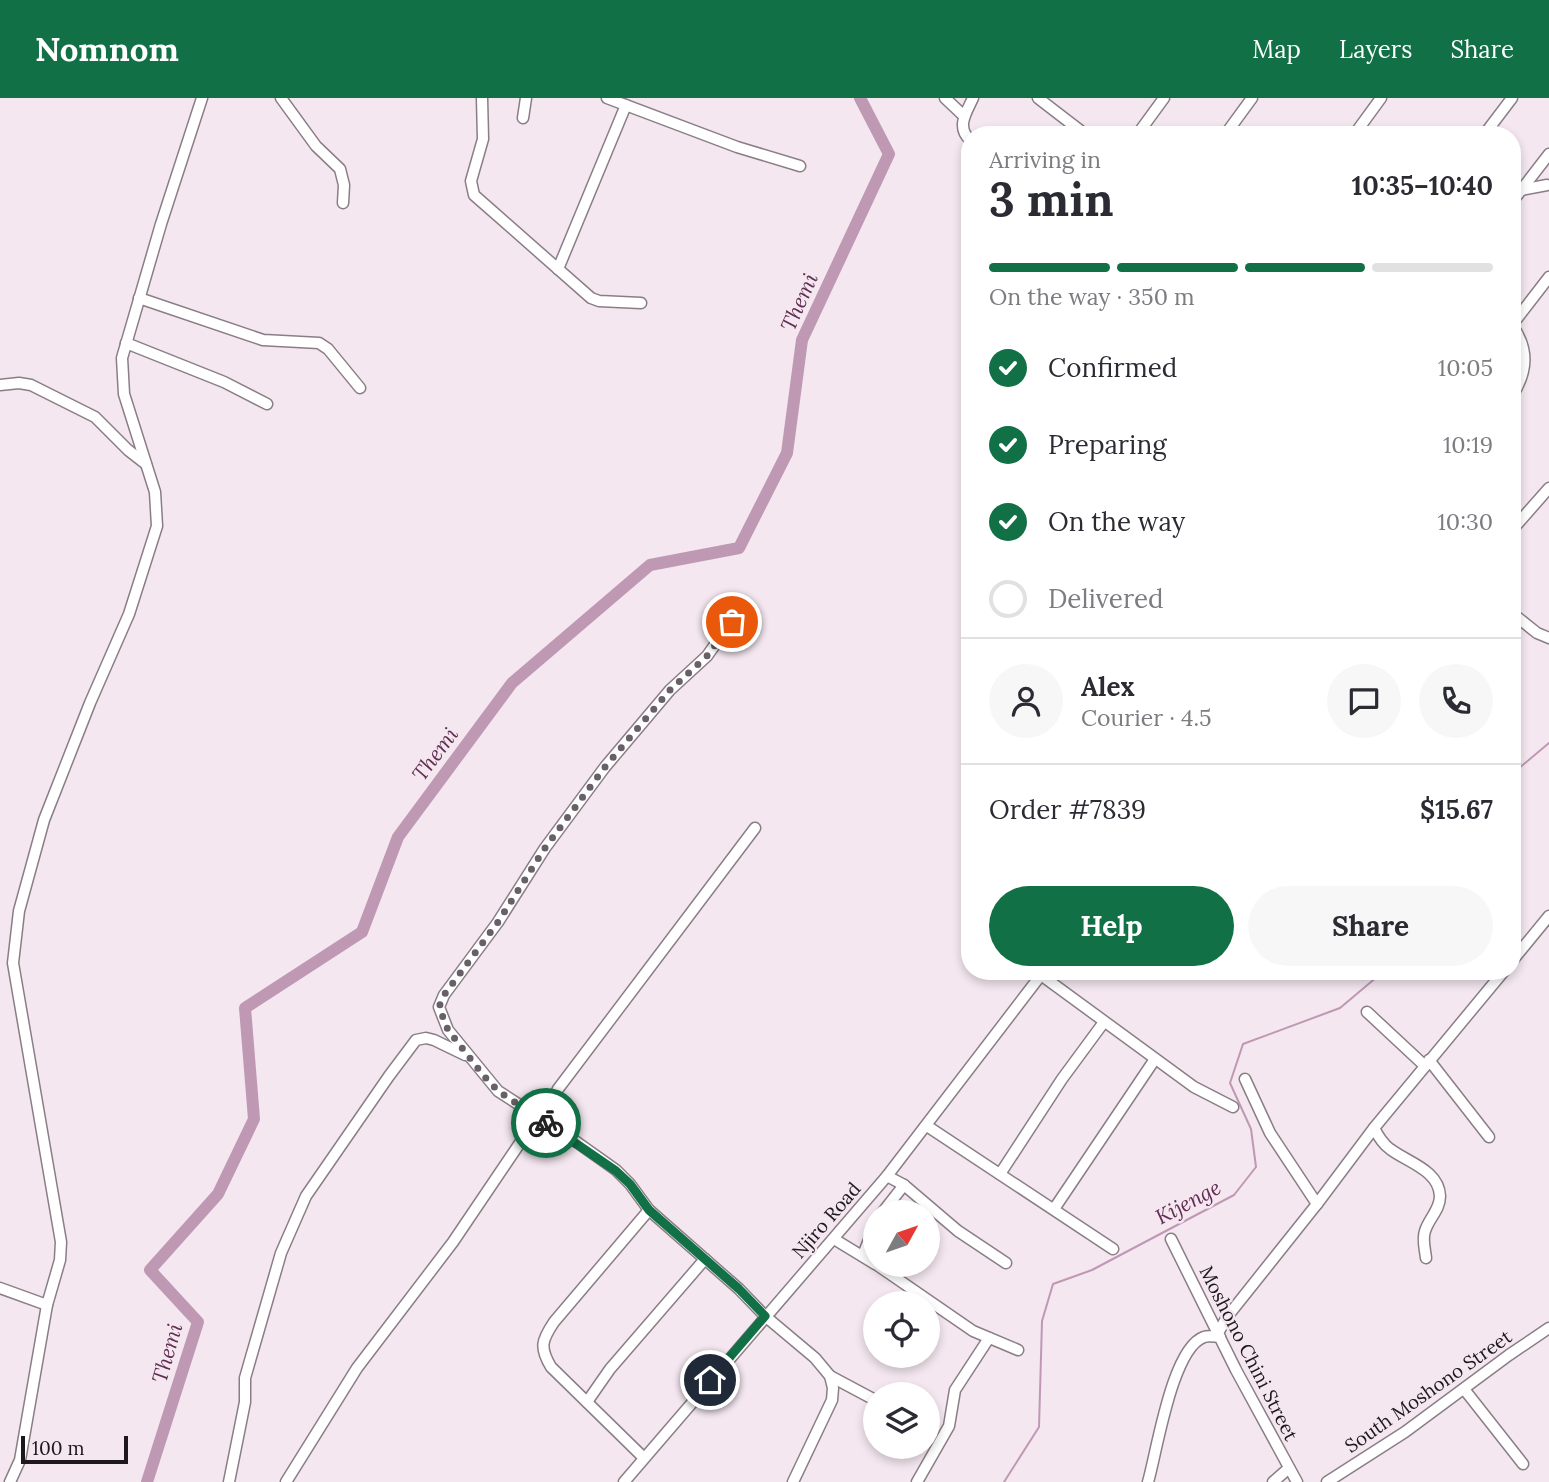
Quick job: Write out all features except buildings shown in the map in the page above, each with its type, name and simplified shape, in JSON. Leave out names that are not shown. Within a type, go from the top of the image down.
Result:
[{"type":"street","points":[[10,1482],[20,1460],[47,1305],[60,1260],[61,1241],[24,1031],[13,951],[23,897],[47,810],[125,624],[157,526],[155,492],[124,394],[122,358],[202,98]]},
{"type":"street","points":[[281,98],[316,146],[340,169],[344,186],[343,203]]},
{"type":"street","points":[[482,98],[483,139],[471,189],[486,207],[591,298],[599,301],[641,303]]},
{"type":"street","points":[[523,118],[526,98]]},
{"type":"street","points":[[607,98],[737,147],[800,166]]},
{"type":"street","points":[[945,98],[964,116]]},
{"type":"street","points":[[963,126],[964,116],[973,98]]},
{"type":"street","points":[[1039,98],[1075,126]]},
{"type":"street","points":[[1144,126],[1164,98]]},
{"type":"street","points":[[1232,126],[1252,98]]},
{"type":"street","points":[[1361,126],[1381,98]]},
{"type":"street","points":[[1491,126],[1512,98]]},
{"type":"street","points":[[558,270],[626,105]]},
{"type":"street","points":[[1521,190],[1549,154]]},
{"type":"street","points":[[1521,190],[1548,186],[1541,165]]},
{"type":"street","points":[[1521,313],[1549,277]]},
{"type":"street","points":[[139,298],[263,340],[319,343],[328,349],[360,388]]},
{"type":"street","points":[[1521,340],[1525,347],[1521,382]]},
{"type":"street","points":[[126,343],[224,382],[268,404]]},
{"type":"street","points":[[0,385],[31,385],[95,417],[146,464]]},
{"type":"street","points":[[1521,520],[1549,488]]},
{"type":"street","points":[[1521,620],[1537,633],[1549,638]]},
{"type":"street","points":[[732,622],[707,656],[670,690],[605,767],[545,848],[498,922],[444,995],[439,1007],[448,1030],[498,1091],[616,1171],[630,1184],[649,1210],[765,1316],[816,1358],[830,1376],[832,1400],[793,1482]]},
{"type":"street","points":[[548,1124],[548,1106],[588,1046],[755,828]]},
{"type":"street","points":[[1521,950],[1549,916]]},
{"type":"street","name":"Njiro Road","points":[[624,1482],[887,1175],[1037,980]]},
{"type":"street","points":[[1051,980],[1194,1087],[1233,1107]]},
{"type":"street","points":[[1148,1482],[1169,1393],[1179,1367],[1198,1341],[1219,1335],[1227,1317],[1374,1128],[1496,980]]},
{"type":"street","points":[[1367,1012],[1427,1063],[1489,1137]]},
{"type":"street","points":[[1000,1174],[1062,1079],[1104,1022]]},
{"type":"street","points":[[229,1482],[245,1402],[245,1378],[281,1253],[306,1196],[416,1040],[434,1040],[472,1059]]},
{"type":"street","points":[[1054,1209],[1155,1059]]},
{"type":"street","points":[[1245,1079],[1270,1133],[1317,1204]]},
{"type":"street","points":[[286,1482],[357,1368],[453,1242],[526,1134],[532,1128],[548,1124]]},
{"type":"street","points":[[927,1126],[1113,1249]]},
{"type":"street","points":[[1374,1128],[1389,1149],[1428,1173],[1440,1194],[1439,1203],[1424,1233],[1426,1258]]},
{"type":"street","points":[[887,1175],[904,1185],[958,1231],[1006,1264]]},
{"type":"street","points":[[892,1200],[904,1185]]},
{"type":"street","points":[[644,1458],[551,1367],[543,1355],[545,1335],[649,1210]]},
{"type":"street","points":[[834,1239],[863,1255]]},
{"type":"street","name":"Moshono Chini Street","points":[[1171,1239],[1297,1482]]},
{"type":"street","points":[[587,1402],[610,1369],[705,1259]]},
{"type":"street","points":[[894,1278],[957,1322],[1018,1350]]},
{"type":"street","points":[[0,1288],[47,1305]]},
{"type":"street","name":"South Moshono Street","points":[[1327,1482],[1405,1432],[1549,1328]]},
{"type":"street","points":[[940,1441],[949,1426],[955,1391],[989,1338]]},
{"type":"street","points":[[830,1376],[863,1394]]},
{"type":"street","points":[[1464,1389],[1523,1464]]},
{"type":"street","points":[[916,1482],[929,1459]]},
{"type":"street","points":[[1272,1482],[1289,1468]]},
{"type":"waterway","name":"Themi","points":[[147,1482],[198,1322],[150,1270],[218,1194],[254,1119],[245,1008],[362,932],[398,837],[512,683],[650,565],[739,548],[787,453],[802,340],[889,154],[860,98]]},
{"type":"waterway","name":"Kijenge","points":[[1521,766],[1549,743]]},
{"type":"waterway","name":"Kijenge","points":[[1004,1482],[1039,1427],[1042,1321],[1053,1284],[1092,1270],[1234,1195],[1256,1167],[1251,1129],[1230,1083],[1243,1044],[1340,1008],[1373,980]]},
{"type":"way so far","points":[[546,1123],[498,1091],[484,1076],[448,1030],[439,1007],[444,995],[498,922],[522,881],[605,767],[670,690],[707,656],[732,622]]},
{"type":"route","points":[[546,1123],[616,1171],[630,1184],[649,1210],[739,1289],[765,1316],[710,1380]]}]
